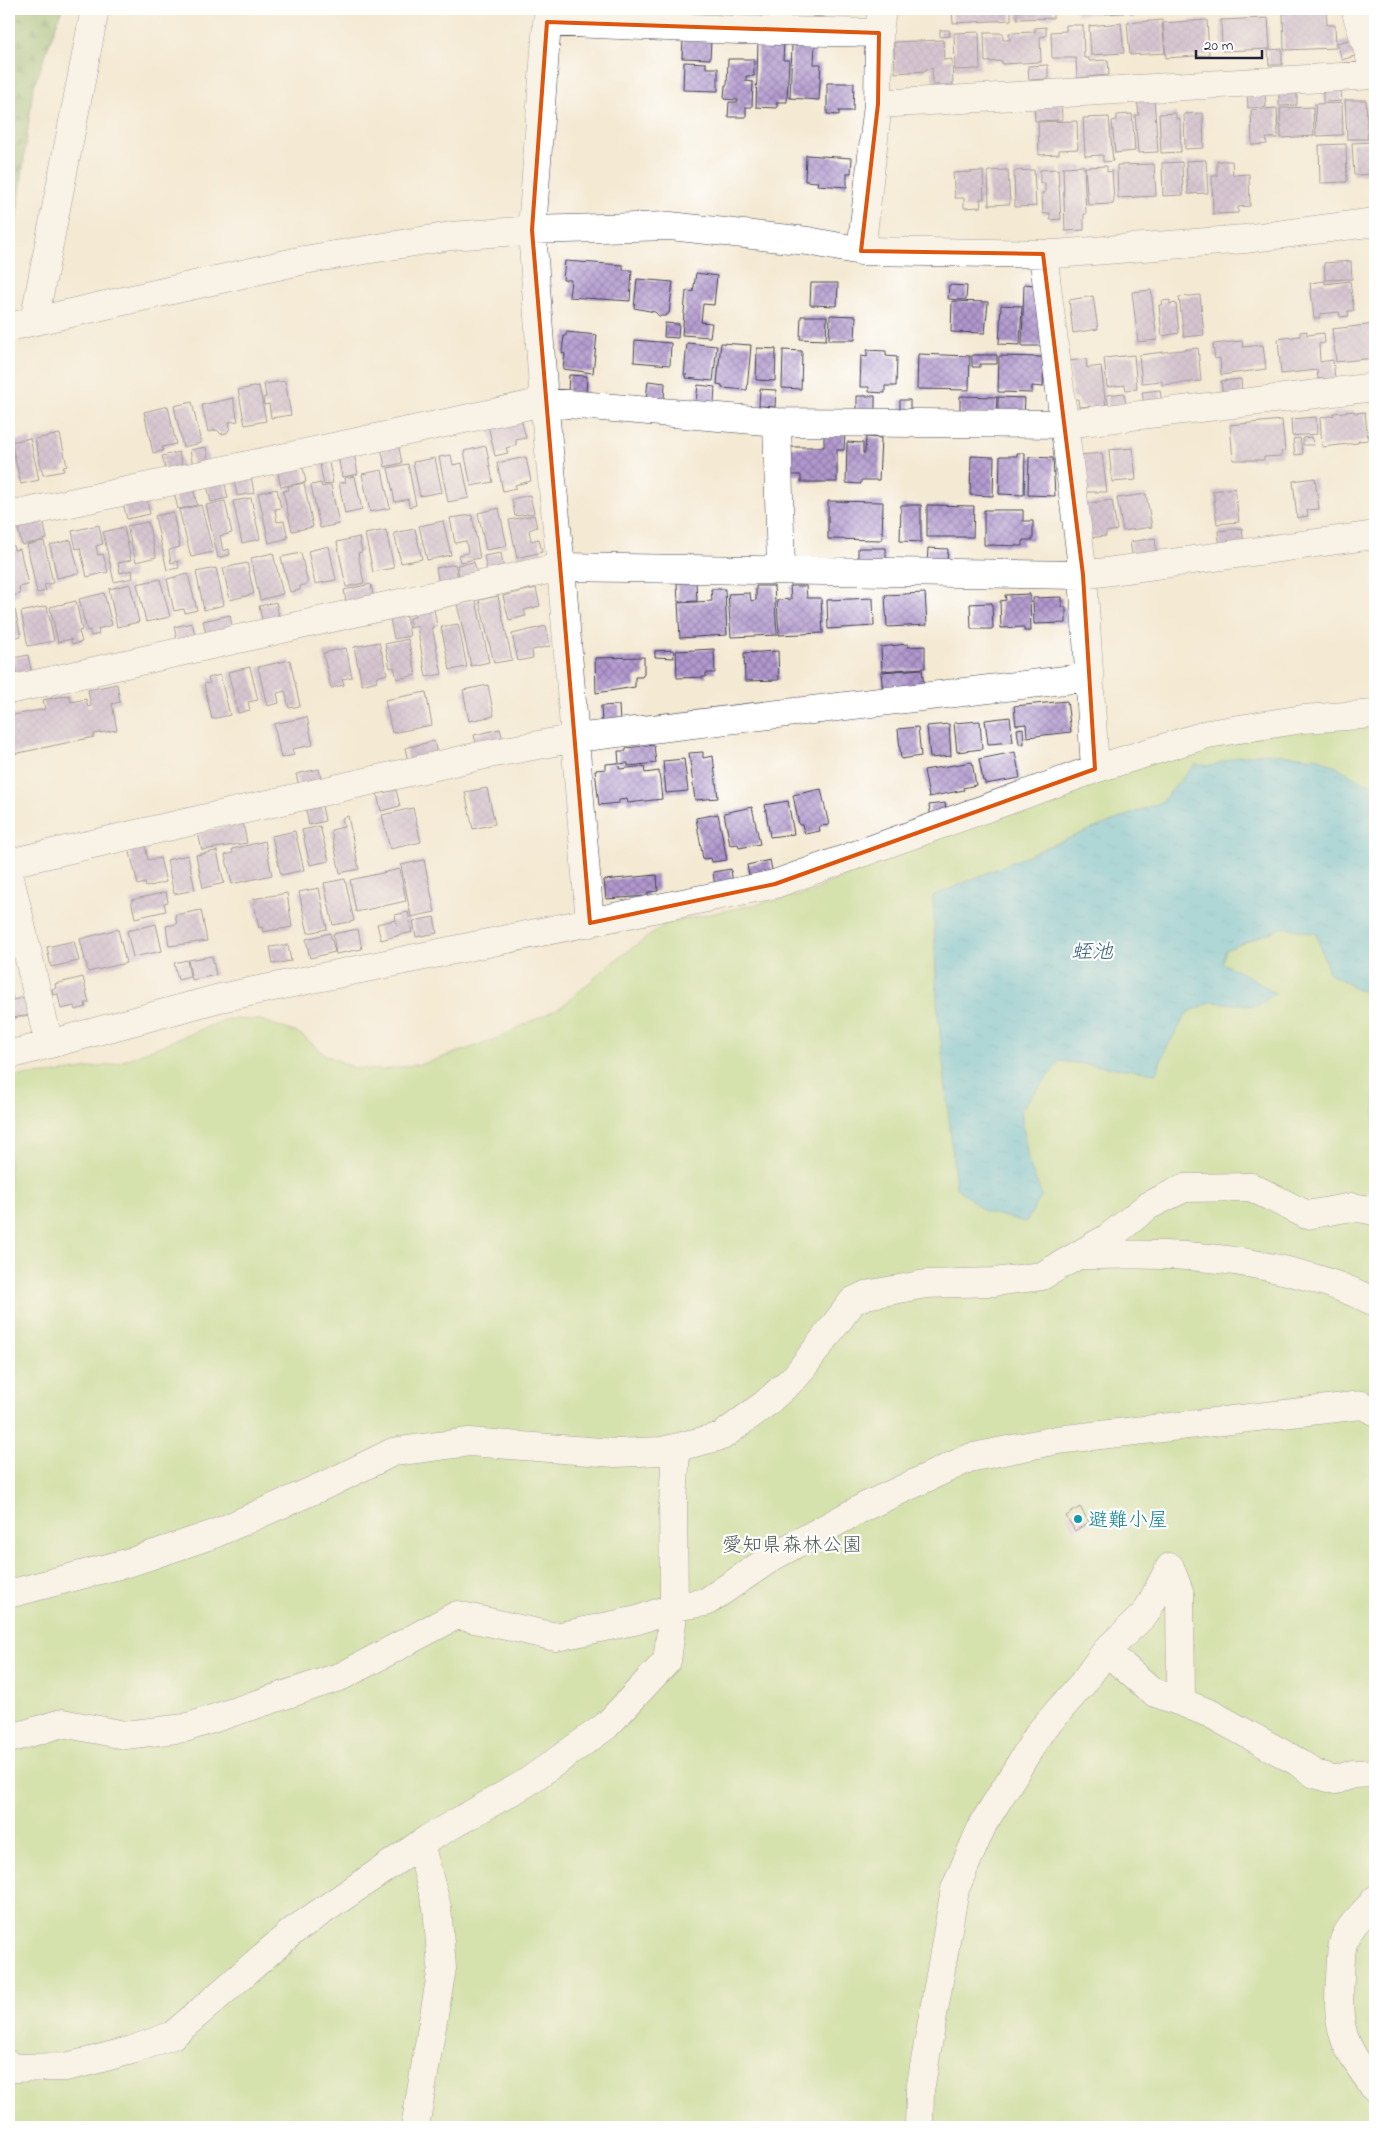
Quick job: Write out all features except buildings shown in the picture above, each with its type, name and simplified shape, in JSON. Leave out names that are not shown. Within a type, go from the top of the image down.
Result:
[{"type":"street","points":[[95,9],[21,324],[304,260],[451,236],[532,230],[670,226],[808,241],[861,251],[1043,254],[1245,239],[1375,222]]},
{"type":"street","points":[[878,104],[1375,74],[1355,9]]},
{"type":"street","points":[[590,923],[562,567],[544,402],[532,230],[548,15],[880,21],[878,104],[861,251]]},
{"type":"street","points":[[1043,254],[1083,575],[1095,768]]},
{"type":"street","points":[[9,516],[544,402],[777,422],[1065,424],[1375,387]]},
{"type":"street","points":[[777,422],[781,570]]},
{"type":"street","points":[[9,690],[562,567],[1083,575],[1375,535]]},
{"type":"street","points":[[9,863],[484,755],[576,738],[1090,676]]},
{"type":"street","points":[[9,1055],[220,998],[775,884],[1095,768],[1208,734],[1303,719],[1375,714]]},
{"type":"street","points":[[9,874],[49,1044]]},
{"type":"street","points":[[9,1594],[134,1561],[214,1534],[332,1482],[393,1452],[469,1442],[615,1453],[662,1451],[722,1436],[765,1404],[796,1376],[854,1300],[866,1295],[926,1284],[994,1282],[1042,1276],[1109,1237],[1148,1206],[1184,1188],[1251,1187],[1307,1216],[1352,1207],[1375,1211]]},
{"type":"street","points":[[1079,1254],[1187,1256],[1256,1266],[1317,1277],[1375,1302]]},
{"type":"street","points":[[9,1739],[62,1723],[125,1735],[184,1728],[342,1676],[457,1615],[556,1637],[638,1620],[674,1607],[706,1602],[774,1556],[864,1507],[970,1458],[1057,1440],[1205,1425],[1362,1405],[1375,1411]]},
{"type":"street","points":[[9,2065],[12,2068],[65,2067],[132,2050],[173,2035],[293,1931],[420,1844],[526,1783],[606,1726],[668,1661],[674,1607],[673,1504],[676,1448]]},
{"type":"street","points":[[920,2127],[920,2090],[955,1889],[983,1824],[1040,1732],[1083,1683],[1106,1651],[1146,1614],[1170,1567],[1180,1594],[1181,1702]]},
{"type":"street","points":[[1106,1651],[1153,1692],[1211,1714],[1298,1762],[1315,1774],[1336,1780],[1353,1774],[1375,1773]]},
{"type":"street","points":[[415,2127],[442,1968],[437,1907],[420,1844]]},
{"type":"street","points":[[1375,1900],[1354,1923],[1343,1943],[1338,1995],[1341,2031],[1350,2055],[1375,2088]]},
{"type":"highlighted area","points":[[547,22],[879,33],[878,104],[861,251],[1043,254],[1083,575],[1095,769],[775,884],[590,923],[532,230]]},
{"type":"green space","points":[[9,9],[62,9],[33,89],[9,280]]},
{"type":"green space","name":"愛知県森林公園","points":[[1375,720],[1375,2127],[9,2127],[9,1077],[57,1073],[115,1064],[227,1019],[261,1020],[300,1034],[326,1055],[355,1068],[382,1070],[426,1063],[491,1041],[561,1007],[613,962],[667,923],[810,893],[913,839],[1208,742]]},
{"type":"water","name":"蛭池","points":[[1267,753],[1320,758],[1366,783],[1375,782],[1375,995],[1357,989],[1329,973],[1316,934],[1284,927],[1226,950],[1222,963],[1250,977],[1275,993],[1257,1006],[1212,1002],[1188,1012],[1166,1049],[1156,1073],[1060,1061],[1021,1110],[1028,1161],[1042,1195],[1026,1222],[985,1212],[956,1187],[937,1003],[933,896],[1054,844],[1161,802],[1195,764],[1211,766],[1239,756]]},
{"type":"place","name":"避難小屋","points":[[1078,1519]]}]
